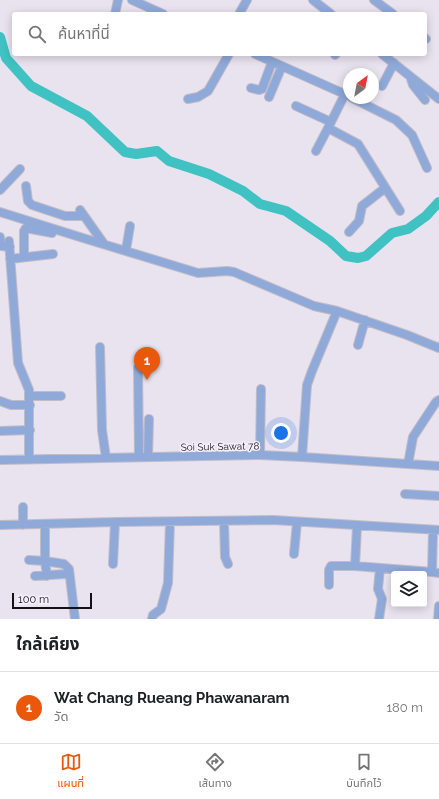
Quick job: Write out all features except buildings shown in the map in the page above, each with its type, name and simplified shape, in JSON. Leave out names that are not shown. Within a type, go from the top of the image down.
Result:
[{"type":"street","points":[[115,12],[118,0]]},
{"type":"street","points":[[132,0],[159,12]]},
{"type":"street","points":[[313,0],[328,12]]},
{"type":"street","points":[[374,0],[390,12]]},
{"type":"street","points":[[240,12],[244,1]]},
{"type":"street","points":[[188,99],[198,97],[208,91],[228,56]]},
{"type":"street","points":[[259,56],[343,93]]},
{"type":"street","points":[[385,56],[439,99]]},
{"type":"street","points":[[251,88],[262,89],[272,62]]},
{"type":"street","points":[[382,86],[394,63]]},
{"type":"street","points":[[269,97],[282,66]]},
{"type":"street","points":[[410,76],[413,85],[425,100]]},
{"type":"street","points":[[316,151],[344,104]]},
{"type":"street","points":[[365,104],[396,120],[412,135],[427,168]]},
{"type":"street","points":[[296,106],[330,125],[358,144],[400,211]]},
{"type":"street","points":[[0,190],[20,169]]},
{"type":"street","points":[[26,186],[28,201],[32,205],[65,216],[82,213],[104,244]]},
{"type":"street","points":[[349,232],[359,221],[362,206],[386,188]]},
{"type":"street","points":[[0,212],[198,273],[234,272],[314,306],[337,311],[365,320],[439,348]]},
{"type":"street","points":[[126,250],[130,226]]},
{"type":"street","points":[[24,257],[24,231],[26,228],[54,233]]},
{"type":"street","points":[[0,237],[0,246],[10,244],[18,363],[28,385],[30,396],[29,459]]},
{"type":"street","points":[[10,259],[53,254]]},
{"type":"street","points":[[302,457],[307,386],[337,311]]},
{"type":"street","points":[[358,344],[365,320]]},
{"type":"street","points":[[100,347],[102,430],[106,458]]},
{"type":"street","points":[[138,368],[139,457]]},
{"type":"street","points":[[260,455],[261,389]]},
{"type":"street","points":[[30,396],[61,396]]},
{"type":"street","points":[[408,464],[413,437],[436,402],[439,400]]},
{"type":"street","points":[[0,401],[11,405],[30,405]]},
{"type":"street","points":[[148,457],[149,419]]},
{"type":"street","points":[[0,431],[30,430]]},
{"type":"street","name":"Soi Suk Sawat 78","points":[[0,460],[260,455],[439,466]]},
{"type":"street","points":[[405,494],[439,496]]},
{"type":"street","points":[[23,507],[23,525]]},
{"type":"street","points":[[0,526],[115,522],[273,520],[436,530],[436,573],[355,566],[331,566],[329,570],[329,585]]},
{"type":"street","points":[[224,521],[225,557],[228,564]]},
{"type":"street","points":[[113,564],[115,522]]},
{"type":"street","points":[[152,619],[153,615],[161,609],[168,583],[170,522]]},
{"type":"street","points":[[294,554],[297,522]]},
{"type":"street","points":[[45,524],[45,561],[47,576]]},
{"type":"street","points":[[355,566],[357,526]]},
{"type":"street","points":[[29,560],[64,564],[69,568],[74,619]]},
{"type":"street","points":[[379,619],[382,599],[378,589],[380,568]]},
{"type":"street","points":[[35,576],[65,574]]},
{"type":"street","points":[[438,619],[439,606]]},
{"type":"waterway","points":[[0,37],[6,58],[31,86],[87,116],[125,152],[136,154],[157,151],[169,161],[209,174],[243,191],[260,204],[286,211],[330,241],[346,256],[358,258],[366,256],[392,233],[408,229],[426,216],[439,202]]},
{"type":"place","name":"Wat Chang Rueang Phawanaram","points":[[147,380]]}]
